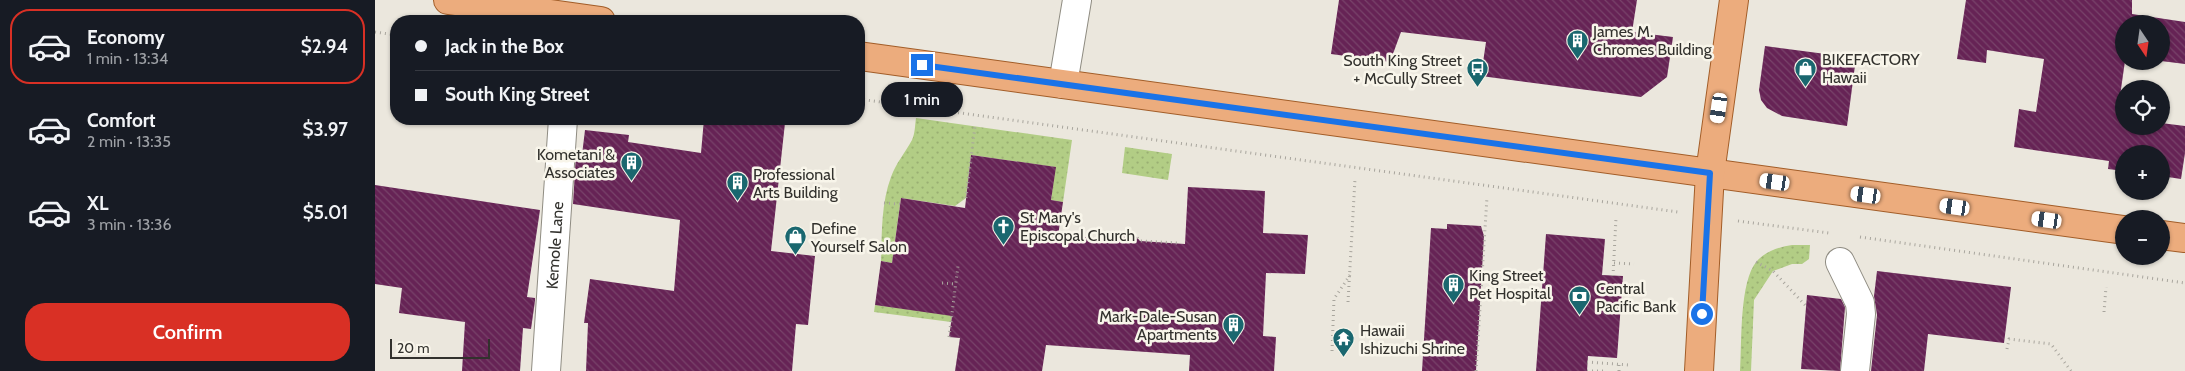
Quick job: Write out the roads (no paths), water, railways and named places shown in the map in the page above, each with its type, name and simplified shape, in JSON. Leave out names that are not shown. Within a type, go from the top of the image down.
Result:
[{"type":"main road","points":[[448,0],[544,15]]},
{"type":"main road","points":[[1699,371],[1710,173],[1734,0]]},
{"type":"main road","points":[[865,57],[2115,229]]},
{"type":"main road","points":[[2170,236],[2185,238]]},
{"type":"street","points":[[1063,84],[1077,0]]},
{"type":"street","name":"Kemole Lane","points":[[545,371],[563,125]]},
{"type":"street","points":[[1840,262],[1860,304],[1861,314],[1855,371]]},
{"type":"place","name":"James M. Chromes Building","points":[[1577,59]]},
{"type":"place","name":"BIKEFACTORY Hawaii","points":[[1806,87]]},
{"type":"place","name":"South King Street + McCully Street","points":[[1478,88]]},
{"type":"place","name":"Kometani & Associates","points":[[631,182]]},
{"type":"place","name":"Professional Arts Building","points":[[737,202]]},
{"type":"place","name":"St Mary's Episcopal Church","points":[[1004,245]]},
{"type":"place","name":"Define Yourself Salon","points":[[795,256]]},
{"type":"place","name":"King Street Pet Hospital","points":[[1453,303]]},
{"type":"place","name":"Central Pacific Bank","points":[[1580,316]]},
{"type":"place","name":"Mark-Dale-Susan Apartments","points":[[1233,344]]},
{"type":"place","name":"Hawaii Ishizuchi Shrine","points":[[1344,358]]}]
